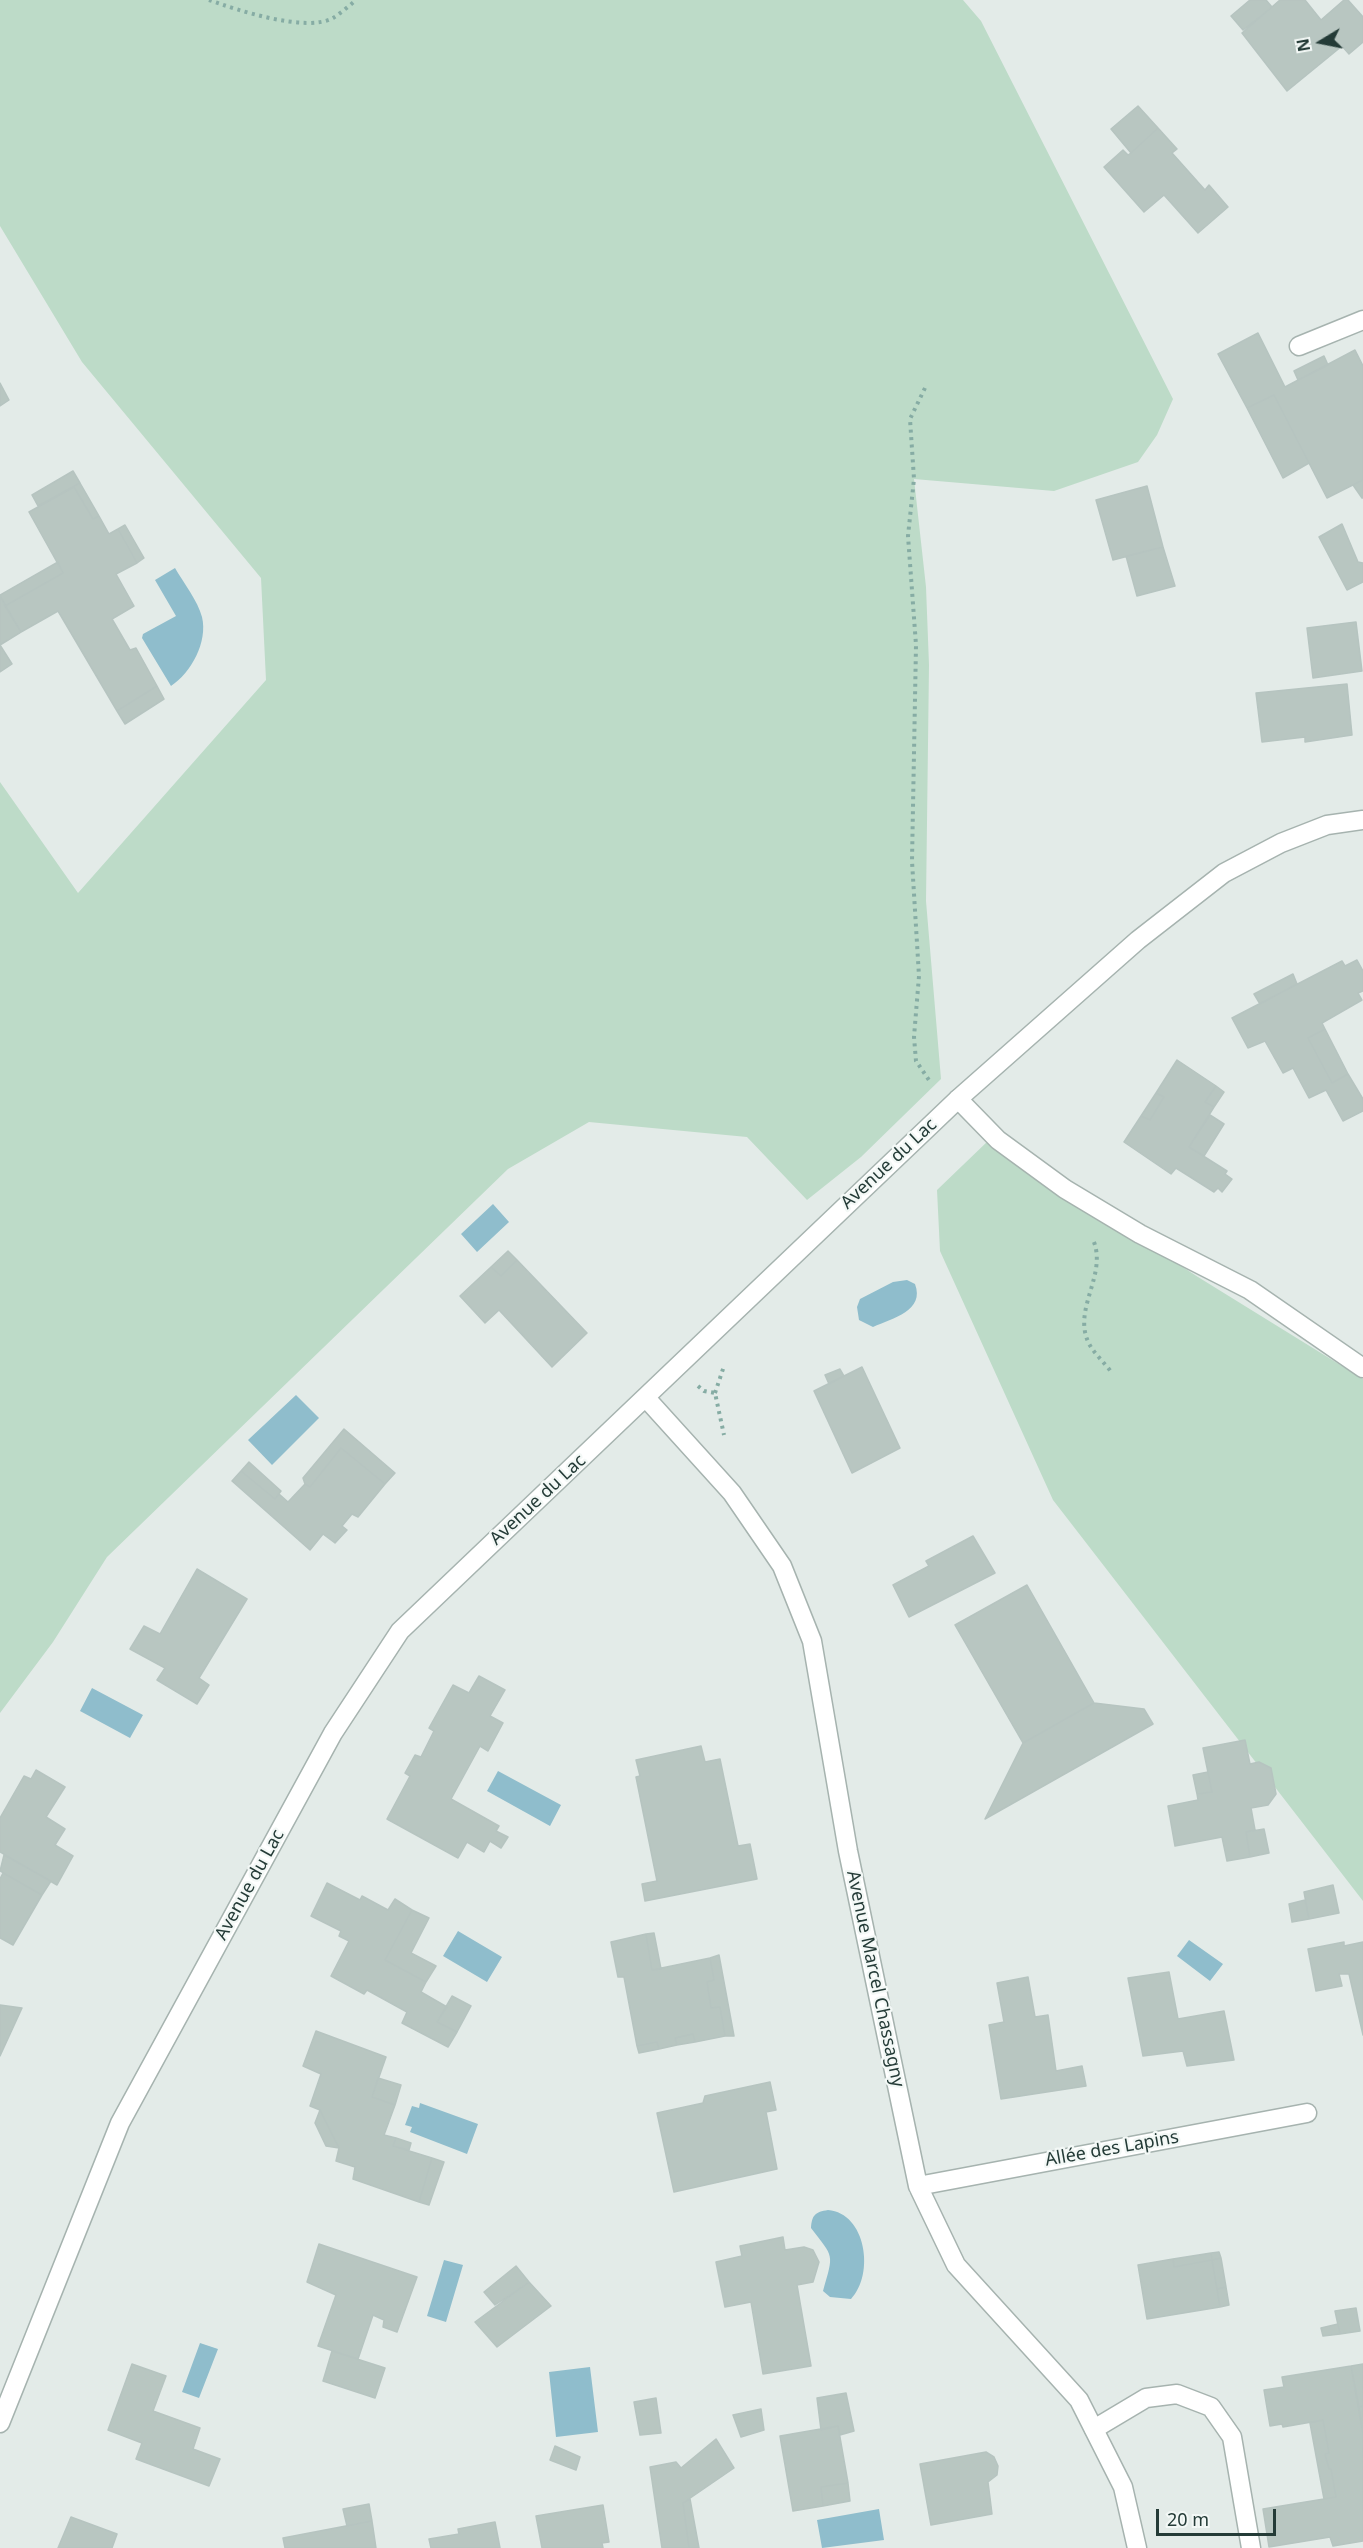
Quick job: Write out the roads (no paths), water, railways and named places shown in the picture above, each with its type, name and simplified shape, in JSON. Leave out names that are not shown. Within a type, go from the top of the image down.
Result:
[{"type":"street","points":[[1299,346],[1363,320]]},
{"type":"street","name":"Avenue du Lac","points":[[0,2423],[120,2123],[333,1732],[400,1631],[958,1099],[1138,940],[1224,873],[1281,843],[1327,825],[1363,820]]},
{"type":"street","points":[[958,1099],[998,1140],[1065,1189],[1140,1234],[1251,1290],[1363,1368]]},
{"type":"street","name":"Avenue Marcel Chassagny","points":[[646,1398],[732,1493],[782,1566],[812,1641],[848,1851],[918,2186],[956,2265],[1079,2400],[1123,2487],[1137,2548]]},
{"type":"street","name":"Allée des Lapins","points":[[918,2186],[1307,2113]]},
{"type":"street","points":[[1094,2429],[1146,2397],[1177,2394],[1211,2407],[1232,2436],[1251,2548]]},
{"type":"water","points":[[175,568],[197,605],[203,627],[196,656],[185,673],[171,686],[142,638],[143,634],[176,616],[155,580]]},
{"type":"water","points":[[493,1204],[509,1222],[477,1252],[461,1234]]},
{"type":"water","points":[[907,1280],[915,1284],[917,1293],[915,1301],[905,1312],[873,1327],[859,1320],[857,1307],[860,1299],[893,1282]]},
{"type":"water","points":[[296,1395],[319,1418],[272,1465],[248,1440]]},
{"type":"water","points":[[92,1688],[143,1715],[130,1738],[80,1711]]},
{"type":"water","points":[[498,1771],[561,1805],[550,1826],[487,1791]]},
{"type":"water","points":[[458,1931],[502,1957],[487,1982],[443,1956]]},
{"type":"water","points":[[1189,1940],[1223,1964],[1210,1981],[1177,1956]]},
{"type":"water","points":[[420,2103],[478,2124],[467,2154],[410,2132],[412,2127],[405,2125],[412,2106],[419,2108]]},
{"type":"water","points":[[828,2210],[841,2214],[851,2222],[863,2246],[863,2275],[851,2299],[830,2297],[823,2291],[830,2256],[811,2228],[815,2215]]},
{"type":"water","points":[[444,2260],[463,2265],[446,2322],[427,2316]]},
{"type":"water","points":[[200,2343],[218,2349],[199,2398],[182,2392]]},
{"type":"water","points":[[590,2367],[598,2432],[556,2437],[549,2372]]},
{"type":"water","points":[[879,2509],[884,2540],[822,2548],[817,2520]]}]
